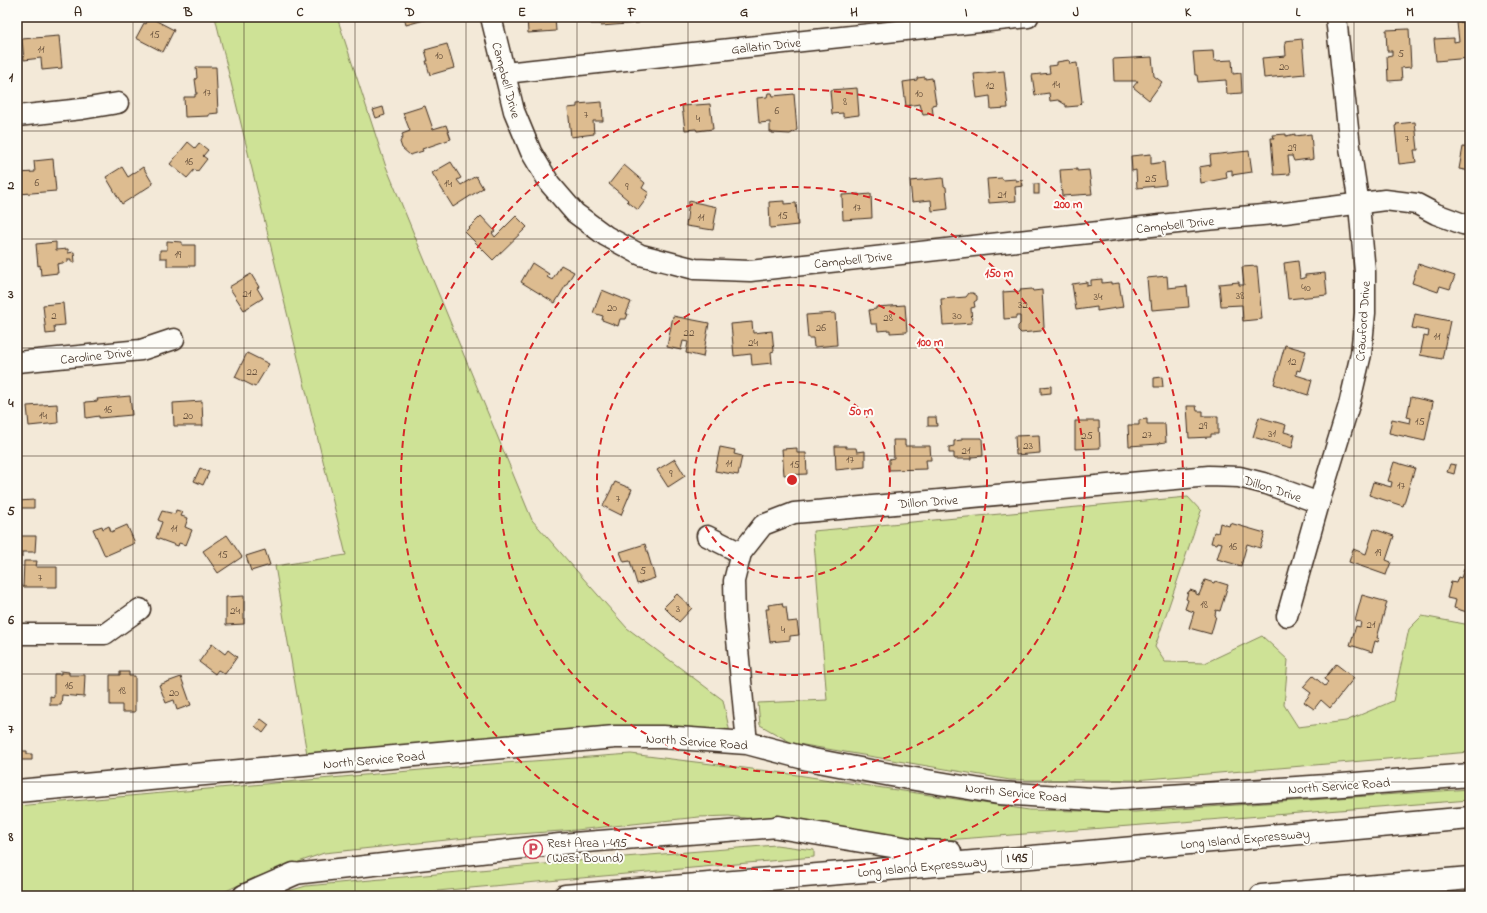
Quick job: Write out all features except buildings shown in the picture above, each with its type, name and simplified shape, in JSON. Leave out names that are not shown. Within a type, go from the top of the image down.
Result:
[{"type":"main road","name":"North Service Road","points":[[17,792],[614,737],[663,737],[747,743],[816,760],[891,775],[992,791],[1107,800],[1342,785],[1470,774]]},
{"type":"main road","name":"Long Island Expressway","points":[[565,896],[1055,855],[1470,818]]},
{"type":"main road","points":[[778,827],[921,851],[1055,855]]},
{"type":"main road","points":[[244,896],[294,874]]},
{"type":"main road","points":[[1261,896],[1470,878]]},
{"type":"street","name":"Campbell Drive","points":[[491,17],[514,111],[531,152],[550,184],[575,213],[606,236],[641,255],[695,269],[750,271],[1385,200],[1416,204],[1436,214],[1463,224],[1470,225]]},
{"type":"street","name":"Gallatin Drive","points":[[505,73],[1028,17]]},
{"type":"street","name":"Crawford Drive","points":[[1287,616],[1349,405],[1361,354],[1365,313],[1365,272],[1359,204],[1350,147],[1336,17]]},
{"type":"street","points":[[17,116],[82,109],[118,103]]},
{"type":"street","name":"Caroline Drive","points":[[17,362],[141,350],[174,339]]},
{"type":"street","name":"Dillon Drive","points":[[747,743],[735,618],[734,581],[741,553],[763,525],[794,513],[1209,476],[1239,477],[1267,484],[1319,503]]},
{"type":"street","points":[[707,536],[741,553]]},
{"type":"street","points":[[17,634],[105,634],[140,609]]},
{"type":"street","points":[[294,874],[560,844],[778,827]]},
{"type":"green space","points":[[215,17],[337,17],[385,164],[532,520],[627,628],[723,700],[730,733],[307,754],[275,566],[346,555]]},
{"type":"green space","points":[[1188,497],[1201,511],[1155,647],[1165,662],[1205,663],[1262,636],[1288,660],[1284,705],[1298,727],[1346,721],[1393,701],[1409,629],[1422,616],[1470,625],[1470,752],[1135,780],[1010,780],[792,743],[760,725],[758,703],[827,700],[813,531]]},
{"type":"green space","points":[[631,754],[784,773],[1029,810],[1135,812],[1470,789],[1470,800],[946,840],[887,840],[729,816],[699,817],[576,830],[475,837],[324,853],[254,878],[215,896],[17,896],[17,806],[477,765]]},
{"type":"green space","points":[[776,845],[814,850],[814,857],[382,896],[315,896],[314,893],[291,896],[271,896],[306,886],[599,859]]},
{"type":"place","name":"Rest Area I-495 (West Bound)","points":[[533,849]]}]
